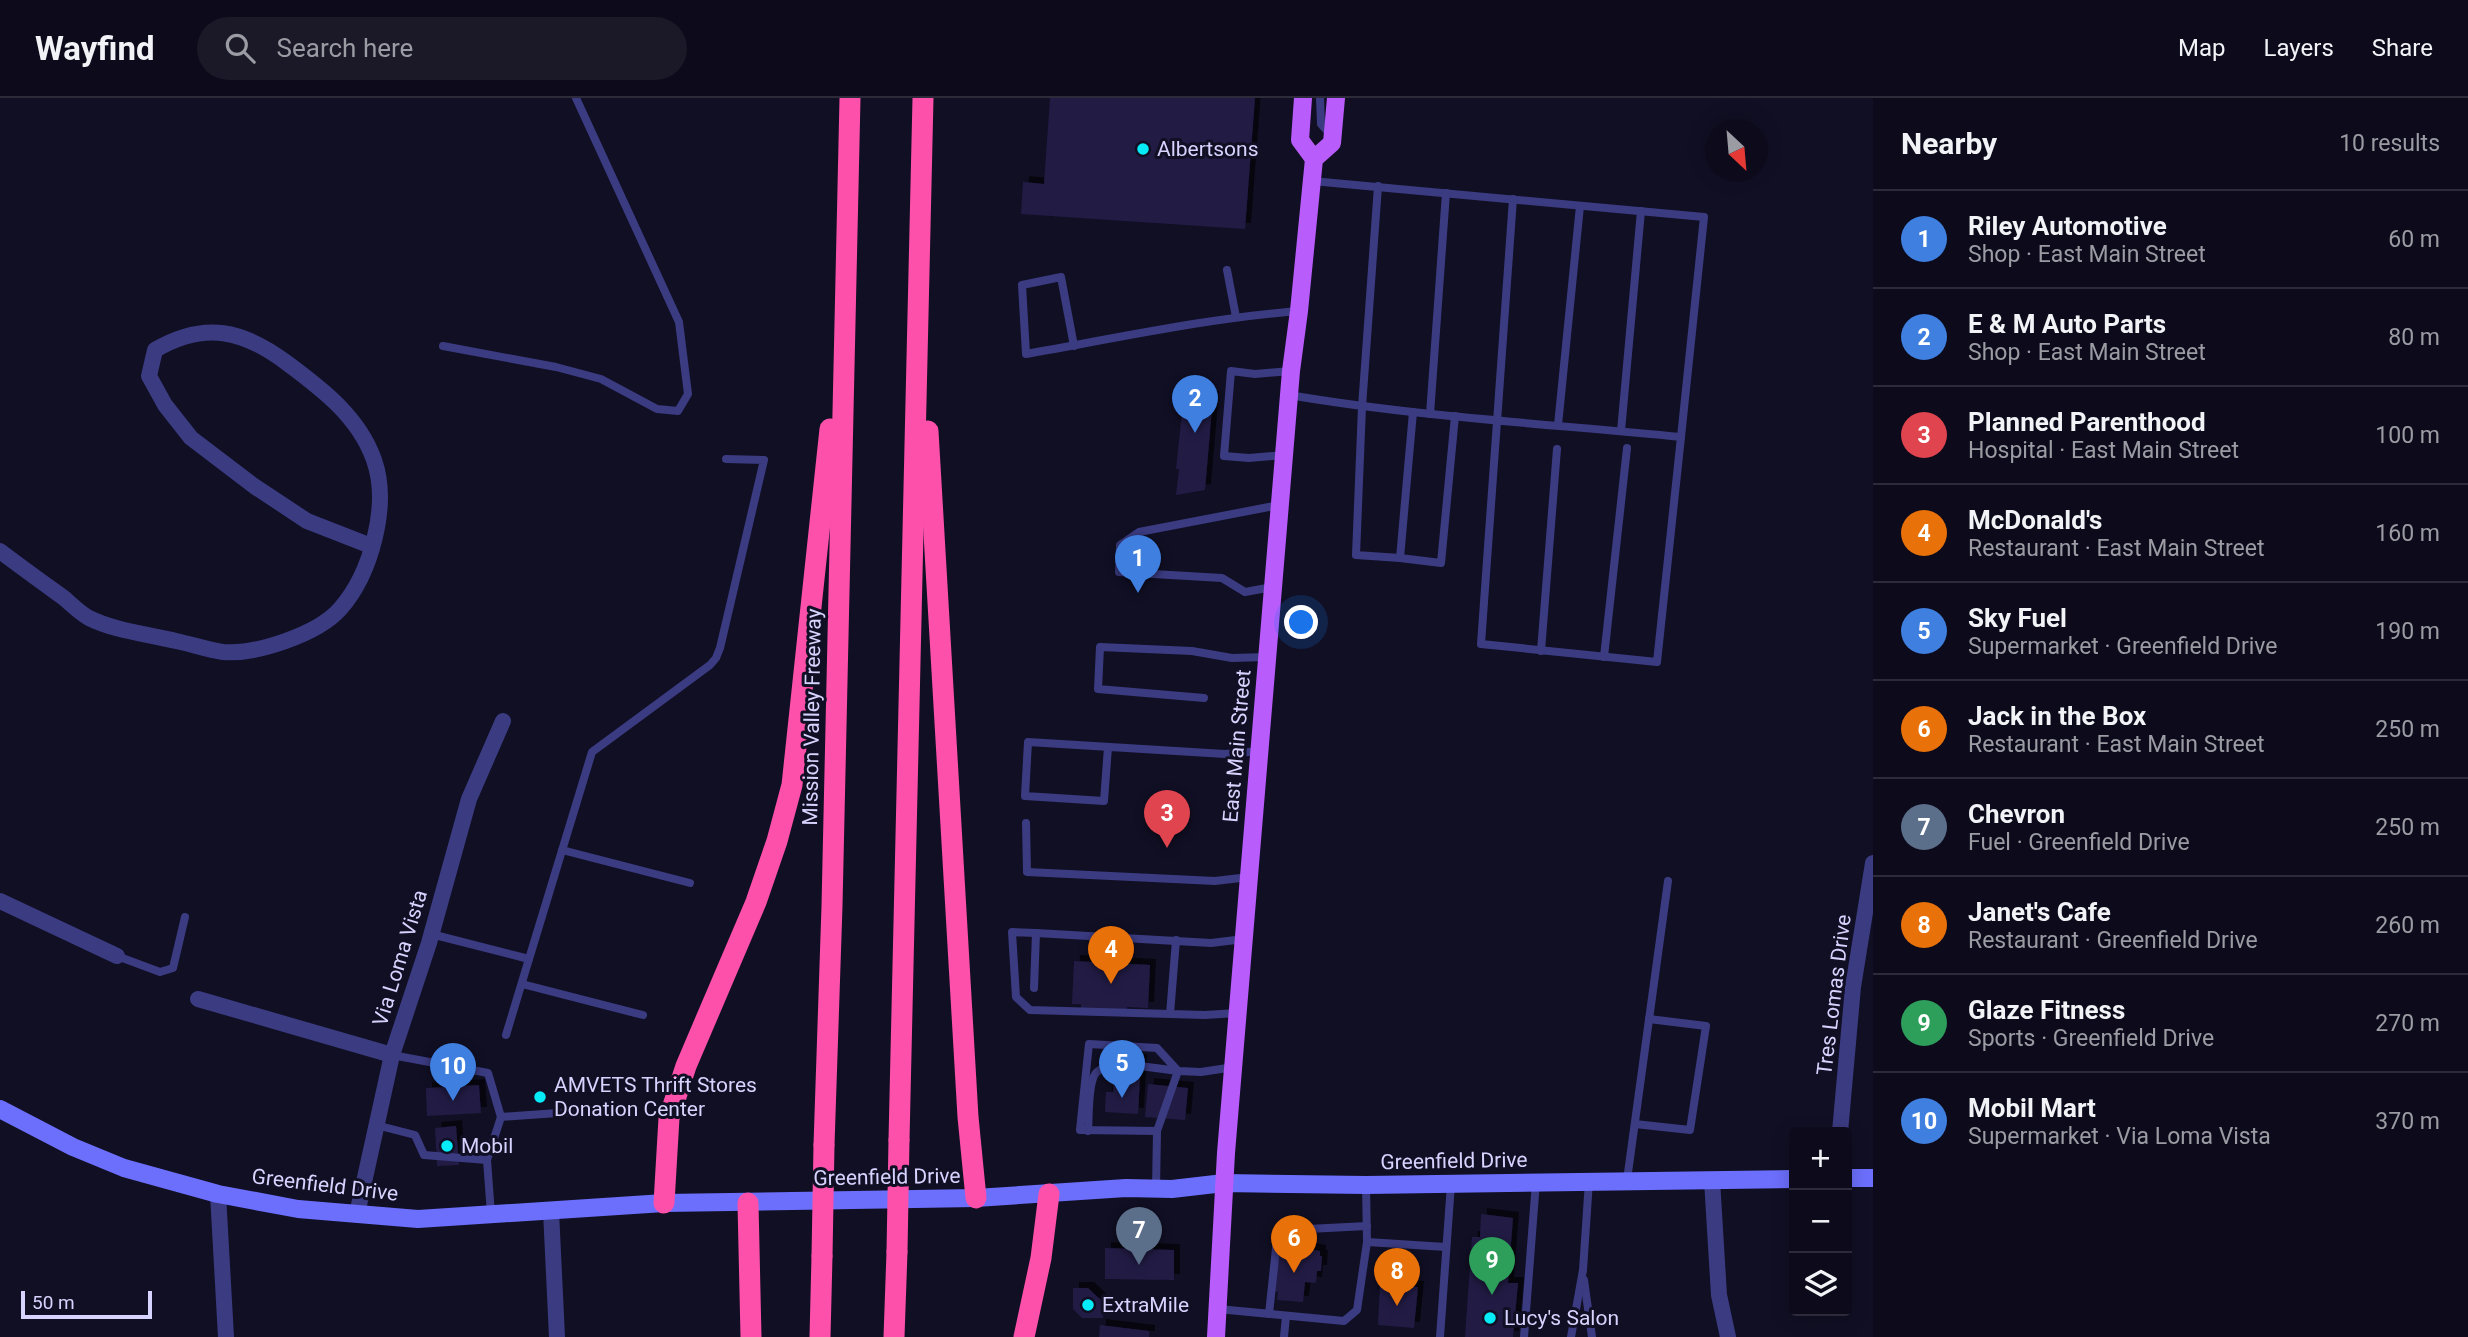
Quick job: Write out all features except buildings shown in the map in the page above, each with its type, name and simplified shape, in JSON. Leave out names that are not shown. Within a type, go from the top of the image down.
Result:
[{"type":"highway","name":"Mission Valley Freeway","points":[[820,1337],[850,98]]},
{"type":"highway","points":[[894,1337],[923,98]]},
{"type":"highway","points":[[664,1203],[668,1118],[686,1066],[756,902],[777,841],[792,785],[824,496],[846,246]]},
{"type":"highway","points":[[919,294],[968,1117],[976,1198]]},
{"type":"highway","points":[[1024,1337],[1041,1258],[1049,1194]]},
{"type":"highway","points":[[748,1203],[751,1337]]},
{"type":"main road","name":"East Main Street","points":[[1216,1337],[1224,1183],[1267,657],[1291,371],[1314,159],[1300,140],[1303,98]]},
{"type":"main road","points":[[1314,159],[1332,143],[1336,98]]},
{"type":"main road","name":"Greenfield Drive","points":[[0,1109],[73,1147],[124,1168],[218,1194],[298,1209],[418,1219],[664,1203],[976,1198],[1224,1183],[1366,1185],[1789,1179]]},
{"type":"main road","points":[[1852,1178],[1873,1178]]},
{"type":"street","points":[[0,551],[89,618],[120,628],[224,652],[268,648],[306,632],[339,611],[361,577],[377,530],[380,497],[374,461],[358,429],[329,394],[265,347],[240,336],[213,332],[169,342],[155,350],[149,376],[165,405],[191,438],[254,486],[307,520],[371,546]]},
{"type":"street","name":"Via Loma Vista","points":[[357,1214],[392,1055],[431,934],[469,799],[503,721]]},
{"type":"street","name":"Tres Lomas Drive","points":[[1840,1127],[1853,987],[1873,863]]},
{"type":"street","points":[[0,901],[117,956]]},
{"type":"street","points":[[198,999],[392,1055]]},
{"type":"street","points":[[1712,1180],[1719,1295],[1728,1337]]},
{"type":"street","points":[[218,1194],[226,1337]]},
{"type":"street","points":[[551,1211],[557,1337]]},
{"type":"lane","points":[[443,346],[556,367],[601,379],[657,409],[678,411],[688,394],[679,322],[576,98]]},
{"type":"lane","points":[[1321,98],[1321,124],[1332,136]]},
{"type":"lane","points":[[1312,181],[1378,186],[1704,217],[1657,662],[1481,644],[1513,199]]},
{"type":"lane","points":[[1378,186],[1362,407],[1356,555],[1441,563],[1455,416]]},
{"type":"lane","points":[[1430,414],[1446,193]]},
{"type":"lane","points":[[1558,425],[1580,206]]},
{"type":"lane","points":[[1621,431],[1641,211]]},
{"type":"lane","points":[[1227,270],[1236,317]]},
{"type":"lane","points":[[1074,345],[1061,277],[1023,285],[1026,354],[1236,317],[1299,312]]},
{"type":"lane","points":[[1284,456],[1224,456],[1231,371],[1291,371]]},
{"type":"lane","points":[[1289,395],[1362,407],[1681,437]]},
{"type":"lane","points":[[1400,558],[1413,412]]},
{"type":"lane","points":[[1604,657],[1627,448]]},
{"type":"lane","points":[[1541,651],[1557,450]]},
{"type":"lane","points":[[506,1035],[592,752],[710,665],[720,648],[764,460],[726,459]]},
{"type":"lane","points":[[1273,587],[1245,592],[1222,578],[1119,572],[1120,545],[1139,532],[1280,505]]},
{"type":"lane","points":[[1204,698],[1098,689],[1100,647],[1192,651],[1232,658],[1267,657]]},
{"type":"lane","points":[[1108,747],[1104,801],[1025,796],[1028,742],[1224,754],[1260,751]]},
{"type":"lane","points":[[1026,823],[1027,872],[1215,881],[1249,877]]},
{"type":"lane","points":[[562,850],[690,883]]},
{"type":"lane","points":[[1627,1181],[1668,881]]},
{"type":"lane","points":[[117,956],[160,972],[173,968],[185,917]]},
{"type":"lane","points":[[1238,1013],[1205,1015],[1030,1010],[1016,997],[1012,932],[1210,943],[1244,939]]},
{"type":"lane","points":[[1034,988],[1036,933]]},
{"type":"lane","points":[[431,934],[529,959]]},
{"type":"lane","points":[[1170,1014],[1176,940]]},
{"type":"lane","points":[[522,984],[643,1015]]},
{"type":"lane","points":[[1635,1124],[1690,1130],[1706,1026],[1649,1018]]},
{"type":"lane","points":[[1157,1131],[1080,1130],[1089,1044],[1157,1048],[1178,1071]]},
{"type":"lane","points":[[392,1055],[488,1073],[501,1117],[487,1160],[491,1214]]},
{"type":"lane","points":[[1088,1131],[1093,1077],[1098,1069],[1111,1065],[1201,1072],[1234,1067]]},
{"type":"lane","points":[[1156,1188],[1157,1131],[1178,1071]]},
{"type":"lane","points":[[501,1117],[586,1111]]},
{"type":"lane","points":[[376,1125],[415,1135],[424,1155],[487,1160]]},
{"type":"lane","points":[[1571,1337],[1583,1270],[1589,1181]]},
{"type":"lane","points":[[1524,1337],[1536,1182]]},
{"type":"lane","points":[[1440,1337],[1451,1184]]},
{"type":"lane","points":[[1218,1309],[1344,1321],[1351,1317],[1357,1310],[1367,1242],[1366,1185]]},
{"type":"lane","points":[[1269,1314],[1277,1238],[1288,1230],[1367,1226]]},
{"type":"lane","points":[[1367,1242],[1446,1248]]},
{"type":"lane","points":[[1583,1270],[1592,1337]]},
{"type":"lane","points":[[1284,1337],[1286,1316]]},
{"type":"place","name":"Albertsons","points":[[1143,149]]},
{"type":"place","name":"E & M Auto Parts","points":[[1195,433]]},
{"type":"place","name":"Riley Automotive","points":[[1138,593]]},
{"type":"place","name":"Planned Parenthood","points":[[1167,848]]},
{"type":"place","name":"McDonald's","points":[[1111,984]]},
{"type":"place","name":"AMVETS Thrift Stores Donation Center","points":[[540,1097]]},
{"type":"place","name":"Sky Fuel","points":[[1122,1098]]},
{"type":"place","name":"Mobil Mart","points":[[453,1101]]},
{"type":"place","name":"Mobil","points":[[447,1146]]},
{"type":"place","name":"Chevron","points":[[1139,1265]]},
{"type":"place","name":"Jack in the Box","points":[[1294,1273]]},
{"type":"place","name":"Glaze Fitness","points":[[1492,1295]]},
{"type":"place","name":"ExtraMile","points":[[1088,1305]]},
{"type":"place","name":"Janet's Cafe","points":[[1397,1306]]},
{"type":"place","name":"Lucy's Salon","points":[[1490,1318]]}]
